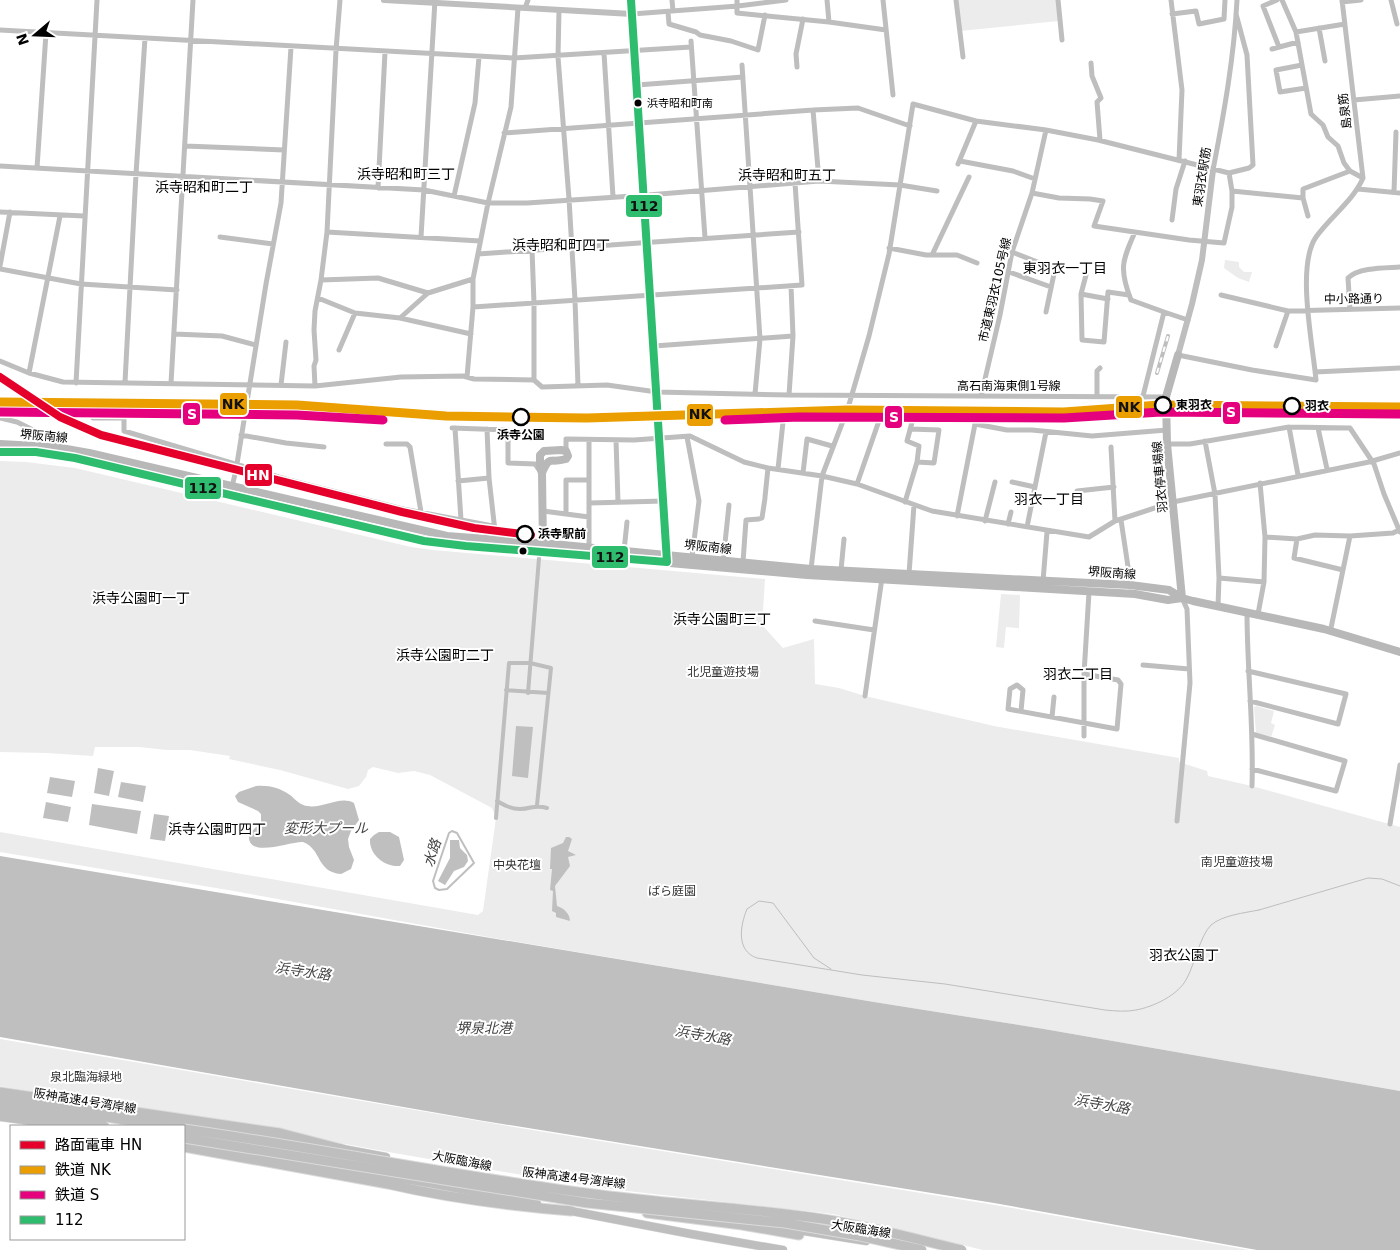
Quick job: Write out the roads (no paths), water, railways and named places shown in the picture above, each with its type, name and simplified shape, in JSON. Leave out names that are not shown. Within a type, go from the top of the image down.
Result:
[{"type":"highway","points":[[0,1094],[280,1132],[342,1149]]},
{"type":"highway","name":"阪神高速4号湾岸線","points":[[0,1100],[159,1125]]},
{"type":"highway","points":[[0,1111],[63,1125]]},
{"type":"highway","name":"阪神高速4号湾岸線","points":[[0,1111],[97,1125]]},
{"type":"highway","name":"阪神高速4号湾岸線","points":[[185,1129],[277,1142],[407,1166],[588,1194],[825,1219],[962,1250]]},
{"type":"highway","name":"阪神高速4号湾岸線","points":[[185,1138],[586,1200],[785,1223],[860,1236],[921,1250]]},
{"type":"highway","points":[[185,1147],[461,1198],[571,1211]]},
{"type":"highway","points":[[586,1200],[618,1209],[734,1224],[800,1235]]},
{"type":"main road","points":[[631,0],[668,559]]},
{"type":"main road","name":"羽衣停車場線","points":[[1178,355],[1166,397],[1167,444],[1182,598]]},
{"type":"main road","name":"堺阪南線","points":[[0,444],[55,447],[89,453],[434,534],[496,540],[541,551],[588,548],[624,551],[668,559],[692,557],[723,564],[744,562],[841,570],[882,576],[910,574],[1130,587],[1170,590],[1182,598]]},
{"type":"main road","points":[[541,551],[542,473],[544,465],[548,462],[566,459],[568,456],[566,451],[542,452],[540,467],[542,473]]},
{"type":"main road","name":"堺阪南線","points":[[0,452],[36,452],[75,458],[230,496],[424,540],[541,551],[1135,594],[1168,600],[1182,598],[1324,628],[1400,652]]},
{"type":"main road","name":"大阪臨海線","points":[[0,1094],[342,1149],[586,1200]]},
{"type":"main road","points":[[0,1117],[60,1125]]},
{"type":"main road","points":[[185,1143],[434,1184],[783,1250]]},
{"type":"street","points":[[76,382],[97,0]]},
{"type":"street","points":[[171,383],[193,0]]},
{"type":"street","points":[[315,386],[315,311],[327,232],[328,185],[340,0]]},
{"type":"street","points":[[384,0],[435,1],[632,14],[786,0]]},
{"type":"street","points":[[467,377],[473,307],[473,279],[488,203],[511,107],[514,58],[521,8],[528,0]]},
{"type":"street","points":[[672,0],[669,24],[700,35],[731,41],[758,50],[765,16]]},
{"type":"street","points":[[827,0],[829,22]]},
{"type":"street","points":[[883,0],[893,95]]},
{"type":"street","points":[[956,0],[963,57]]},
{"type":"street","points":[[1058,0],[1062,40]]},
{"type":"street","points":[[1171,0],[1182,90],[1182,160],[1172,220]]},
{"type":"street","points":[[1172,14],[1196,11],[1198,24],[1224,20],[1225,0]]},
{"type":"street","name":"東羽衣駅筋","points":[[1178,355],[1192,304],[1205,241],[1213,170],[1228,95],[1236,0]]},
{"type":"street","points":[[1277,0],[1263,6],[1279,47]]},
{"type":"street","points":[[1178,355],[1316,380],[1305,281],[1312,245],[1315,238],[1358,189],[1363,178],[1350,171],[1344,163],[1338,146],[1328,137],[1323,125],[1312,114],[1296,32],[1282,0]]},
{"type":"street","points":[[1342,1],[1361,0]]},
{"type":"street","points":[[1391,0],[1397,24]]},
{"type":"street","points":[[421,237],[435,1]]},
{"type":"street","name":"島泉筋","points":[[1342,1],[1363,178]]},
{"type":"street","points":[[737,3],[737,13],[803,19],[886,30]]},
{"type":"street","points":[[559,10],[558,57],[570,199],[578,386]]},
{"type":"street","points":[[811,569],[822,476],[853,395],[871,327],[889,248],[914,104],[976,121],[1046,130],[1100,140],[1182,160],[1213,170],[1229,173],[1249,168],[1254,164],[1247,55],[1236,14]]},
{"type":"street","points":[[797,67],[796,54],[803,19]]},
{"type":"street","points":[[1296,32],[1345,24]]},
{"type":"street","points":[[1319,28],[1325,61]]},
{"type":"street","points":[[0,30],[336,50],[514,58],[558,57],[691,47]]},
{"type":"street","points":[[37,168],[46,33]]},
{"type":"street","points":[[125,382],[144,38]]},
{"type":"street","points":[[691,41],[705,238]]},
{"type":"street","points":[[1272,49],[1298,42]]},
{"type":"street","points":[[230,496],[237,465],[281,203],[291,47]]},
{"type":"street","points":[[378,188],[385,52]]},
{"type":"street","points":[[604,53],[613,197]]},
{"type":"street","points":[[454,196],[475,104],[478,57]]},
{"type":"street","points":[[1091,63],[1092,76],[1101,98],[1097,102],[1100,140]]},
{"type":"street","points":[[742,65],[760,339],[755,394]]},
{"type":"street","points":[[1302,65],[1276,70],[1280,92],[1306,88]]},
{"type":"street","points":[[637,84],[743,77]]},
{"type":"street","points":[[1354,100],[1400,96]]},
{"type":"street","points":[[504,133],[858,108],[910,126]]},
{"type":"street","points":[[813,110],[819,181]]},
{"type":"street","points":[[976,121],[959,163],[1013,171],[1035,178]]},
{"type":"street","name":"市道東羽衣105号線","points":[[980,396],[1000,315],[1012,252],[1032,193],[1046,130]]},
{"type":"street","points":[[1358,189],[1397,192],[1396,132]]},
{"type":"street","points":[[185,146],[284,150]]},
{"type":"street","points":[[0,166],[424,190],[488,203],[527,203],[644,196],[819,181],[900,185],[937,191]]},
{"type":"street","points":[[1308,216],[1303,198],[1303,189],[1350,171]]},
{"type":"street","points":[[1032,193],[1059,198],[1103,201],[1094,226],[1224,243],[1232,207],[1229,173]]},
{"type":"street","points":[[932,255],[969,177]]},
{"type":"street","points":[[473,307],[802,285],[795,183]]},
{"type":"street","points":[[1232,191],[1303,198]]},
{"type":"street","points":[[0,212],[84,216]]},
{"type":"street","points":[[10,212],[0,268],[81,284],[177,290]]},
{"type":"street","points":[[28,373],[60,216]]},
{"type":"street","points":[[327,232],[480,241]]},
{"type":"street","points":[[478,254],[799,232]]},
{"type":"street","points":[[1135,232],[1125,254],[1122,268],[1131,300],[1188,320]]},
{"type":"street","points":[[220,236],[273,244]]},
{"type":"street","points":[[889,248],[932,255],[956,255],[977,263]]},
{"type":"street","points":[[532,250],[534,380]]},
{"type":"street","points":[[1012,252],[1055,269],[1046,312]]},
{"type":"street","points":[[1350,309],[1348,278],[1352,274],[1373,269],[1400,267]]},
{"type":"street","points":[[1009,272],[1051,287]]},
{"type":"street","points":[[1086,275],[1081,294],[1082,340],[1104,342],[1108,292],[1129,295]]},
{"type":"street","points":[[321,280],[378,278],[428,293]]},
{"type":"street","points":[[400,318],[428,293],[473,279]]},
{"type":"street","points":[[789,395],[794,336],[791,286]]},
{"type":"street","points":[[1081,294],[1108,299]]},
{"type":"street","name":"中小路通り","points":[[1221,295],[1288,311],[1400,308]]},
{"type":"street","points":[[318,298],[355,313],[400,318],[471,334]]},
{"type":"street","points":[[1276,346],[1288,311]]},
{"type":"street","points":[[1143,396],[1164,312]]},
{"type":"street","points":[[339,350],[355,313]]},
{"type":"street","points":[[174,334],[222,336],[256,345]]},
{"type":"street","points":[[654,346],[794,336]]},
{"type":"street","points":[[281,385],[286,342]]},
{"type":"street","name":"高石南海東側1号線","points":[[0,361],[28,373],[63,382],[315,386],[401,377],[467,377],[483,380],[534,380],[542,386],[607,385],[657,392],[789,395],[1166,397]]},
{"type":"street","points":[[1097,396],[1097,371],[1100,368]]},
{"type":"street","points":[[1315,372],[1400,368]]},
{"type":"street","points":[[857,484],[881,415]]},
{"type":"street","points":[[905,502],[920,446],[907,441],[914,415]]},
{"type":"street","points":[[799,417],[844,418]]},
{"type":"street","points":[[0,418],[17,422],[53,440],[55,447]]},
{"type":"street","points":[[93,418],[124,418],[124,431],[237,465],[420,512],[493,526]]},
{"type":"street","points":[[778,469],[783,422]]},
{"type":"street","points":[[957,516],[975,424],[1007,430],[1092,436],[1167,430]]},
{"type":"street","points":[[1290,427],[1298,475]]},
{"type":"street","points":[[1167,444],[1205,442],[1290,427],[1350,428],[1372,460],[1384,494],[1397,517],[1400,531],[1350,536],[1315,535],[1297,539],[1265,537]]},
{"type":"street","points":[[461,520],[454,428],[508,430],[508,463],[535,464],[542,473]]},
{"type":"street","points":[[1318,428],[1327,469]]},
{"type":"street","points":[[486,429],[493,526],[496,540]]},
{"type":"street","points":[[910,429],[939,430],[934,464],[917,462]]},
{"type":"street","points":[[1027,527],[1046,432]]},
{"type":"street","points":[[241,435],[324,447]]},
{"type":"street","points":[[687,436],[699,501],[692,557]]},
{"type":"street","points":[[566,451],[566,439],[616,440],[690,436],[744,462],[857,484],[932,511],[1047,532],[1089,537],[1118,520],[1173,502],[1400,453]]},
{"type":"street","points":[[803,473],[807,439],[832,446]]},
{"type":"street","points":[[588,440],[590,502],[588,548]]},
{"type":"street","points":[[616,440],[618,502]]},
{"type":"street","points":[[1205,442],[1215,494],[1219,578],[1218,606]]},
{"type":"street","points":[[386,444],[406,444],[410,447],[420,512]]},
{"type":"street","points":[[1111,447],[1118,520],[1130,587]]},
{"type":"street","points":[[744,562],[746,520],[759,520],[762,518],[768,468]]},
{"type":"street","points":[[458,481],[489,478]]},
{"type":"street","points":[[566,514],[566,480],[589,480]]},
{"type":"street","points":[[985,521],[990,490],[995,482]]},
{"type":"street","points":[[1012,482],[1035,487]]},
{"type":"street","points":[[1258,614],[1264,582],[1265,537],[1260,483]]},
{"type":"street","points":[[1077,491],[1114,487]]},
{"type":"street","points":[[590,502],[664,501]]},
{"type":"street","points":[[723,564],[729,505]]},
{"type":"street","points":[[910,574],[914,505]]},
{"type":"street","points":[[543,511],[589,517]]},
{"type":"street","points":[[1008,524],[1010,512]]},
{"type":"street","points":[[624,551],[626,522]]},
{"type":"street","points":[[1043,581],[1047,532]]},
{"type":"street","points":[[1331,628],[1350,536]]},
{"type":"street","points":[[841,570],[844,539]]},
{"type":"street","points":[[1297,539],[1294,558],[1343,570]]},
{"type":"street","points":[[528,692],[541,551]]},
{"type":"street","points":[[864,696],[882,576]]},
{"type":"street","points":[[1219,578],[1264,582]]},
{"type":"street","points":[[1084,736],[1084,674],[1089,592]]},
{"type":"street","points":[[1177,820],[1189,670],[1187,609],[1182,598]]},
{"type":"street","points":[[1248,612],[1252,786]]},
{"type":"street","points":[[815,621],[874,630]]},
{"type":"street","points":[[496,818],[509,663],[530,663],[551,668],[537,805]]},
{"type":"street","points":[[1142,665],[1189,670]]},
{"type":"street","points":[[1248,671],[1346,694],[1338,724],[1250,701]]},
{"type":"street","points":[[1020,711],[1023,690],[1016,685],[1010,689],[1008,709],[1117,728],[1121,684],[1118,680],[1084,674]]},
{"type":"street","points":[[506,690],[548,693]]},
{"type":"street","points":[[1052,717],[1054,697]]},
{"type":"street","points":[[1252,734],[1344,761],[1336,791],[1252,769]]},
{"type":"street","points":[[1390,824],[1399,783],[1400,764]]},
{"type":"street","points":[[497,801],[517,809],[537,805],[547,808]]},
{"type":"street","points":[[1393,810],[1400,812]]},
{"type":"street","points":[[582,1213],[586,1200]]},
{"type":"water","points":[[516,726],[533,727],[528,778],[512,776]]},
{"type":"water","points":[[98,768],[114,771],[109,796],[94,793]]},
{"type":"water","points":[[50,777],[75,781],[72,797],[47,793]]},
{"type":"water","points":[[121,782],[146,786],[143,802],[118,797]]},
{"type":"water","name":"変形大プール","points":[[256,786],[282,790],[307,806],[319,806],[337,801],[354,803],[359,820],[348,839],[354,860],[351,869],[341,874],[327,869],[309,845],[303,842],[261,848],[254,846],[250,842],[249,834],[261,822],[261,814],[238,802],[235,796],[239,792]]},
{"type":"water","points":[[46,802],[71,807],[68,822],[43,818]]},
{"type":"water","points":[[92,804],[141,811],[137,834],[89,825]]},
{"type":"water","points":[[154,814],[169,816],[165,841],[150,839]]},
{"type":"water","points":[[379,832],[390,832],[399,837],[404,860],[400,866],[384,862],[375,855],[370,845],[370,839]]},
{"type":"water","points":[[566,837],[572,839],[568,851],[576,855],[568,857],[570,866],[555,886],[557,906],[566,912],[570,921],[556,917],[556,913],[552,911],[553,891],[550,890],[551,848],[563,843]]},
{"type":"water","points":[[450,840],[459,840],[460,848],[467,855],[468,861],[464,867],[454,871],[445,885],[438,881],[450,858]]},
{"type":"water","name":"堺泉北港","points":[[0,856],[1044,1029],[1400,1091],[1400,1250],[1257,1250],[994,1203],[478,1120],[0,1037]]},
{"type":"waterway","name":"水路","points":[[452,831],[457,833],[474,863],[447,889],[439,890],[435,888],[433,881],[449,833],[452,831]]},
{"type":"tram line","name":"HN","points":[[0,377],[60,417],[101,435],[402,512],[474,528],[531,535]]},
{"type":"tram line","points":[[1259,910],[1368,878],[1382,879],[1400,886]]},
{"type":"tram line","points":[[831,969],[814,958],[773,903],[759,901],[747,909],[742,930],[743,944],[750,955],[757,958],[862,975],[945,984],[1105,1010],[1124,1011],[1150,1006],[1178,990],[1187,978],[1204,936],[1211,925],[1240,913],[1259,910]]},
{"type":"railway","points":[[1157,373],[1168,336]]},
{"type":"railway","points":[[1332,414],[1351,414]]},
{"type":"rail line","name":"NK","points":[[0,402],[297,405],[446,416],[587,418],[848,410],[1064,412],[1160,405],[1400,407]]},
{"type":"rail line","name":"S","points":[[0,412],[297,415],[383,420]]},
{"type":"rail line","name":"S","points":[[725,420],[799,417],[1064,418],[1161,412],[1400,414]]},
{"type":"place","name":"浜寺昭和町南","points":[[638,103]]},
{"type":"place","name":"東羽衣","points":[[1163,405]]},
{"type":"place","name":"羽衣","points":[[1292,406]]},
{"type":"place","name":"浜寺公園","points":[[521,417]]},
{"type":"place","name":"浜寺駅前","points":[[525,534]]},
{"type":"district","name":"浜寺昭和町三丁","points":[[406,174]]},
{"type":"district","name":"浜寺昭和町五丁","points":[[787,175]]},
{"type":"district","name":"浜寺昭和町二丁","points":[[204,187]]},
{"type":"district","name":"浜寺昭和町四丁","points":[[561,245]]},
{"type":"district","name":"東羽衣一丁目","points":[[1065,268]]},
{"type":"district","name":"羽衣一丁目","points":[[1049,499]]},
{"type":"district","name":"浜寺公園町一丁","points":[[141,598]]},
{"type":"district","name":"浜寺公園町三丁","points":[[722,619]]},
{"type":"district","name":"浜寺公園町二丁","points":[[445,655]]},
{"type":"district","name":"羽衣二丁目","points":[[1078,674]]},
{"type":"district","name":"浜寺公園町四丁","points":[[217,829]]},
{"type":"district","name":"羽衣公園丁","points":[[1184,955]]},
{"type":"park label","name":"北児童遊技場","points":[[723,672]]},
{"type":"park label","name":"南児童遊技場","points":[[1237,862]]},
{"type":"park label","name":"中央花壇","points":[[517,865]]},
{"type":"park label","name":"ばら庭園","points":[[672,891]]},
{"type":"park label","name":"泉北臨海緑地","points":[[86,1077]]},
{"type":"water label","name":"浜寺水路","points":[[303,971]]},
{"type":"water label","name":"浜寺水路","points":[[703,1035]]},
{"type":"water label","name":"浜寺水路","points":[[1102,1104]]}]
